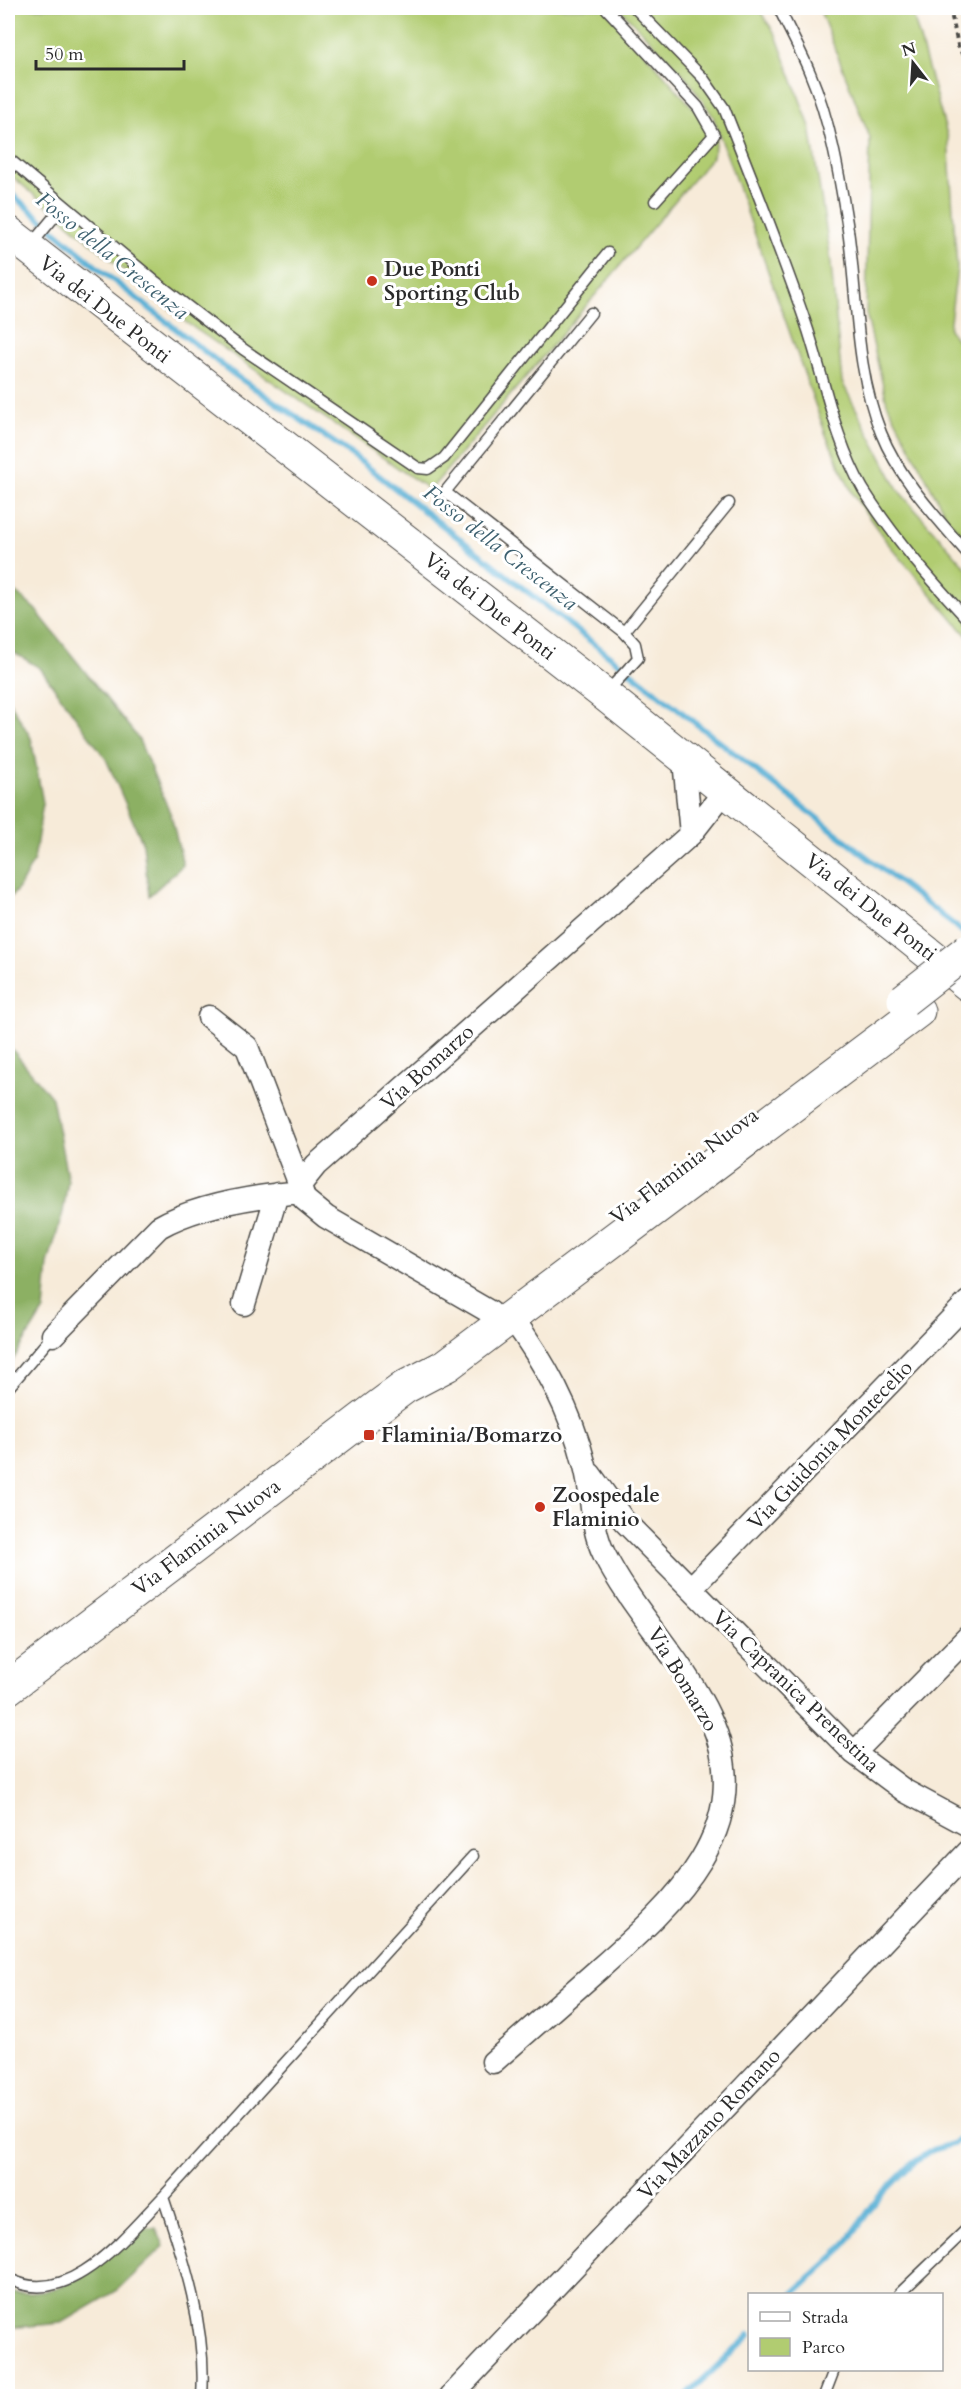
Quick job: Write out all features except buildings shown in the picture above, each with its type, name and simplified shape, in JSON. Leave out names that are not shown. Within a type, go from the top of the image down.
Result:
[{"type":"main road","name":"Via Flaminia Nuova","points":[[8,1688],[405,1387],[425,1364],[501,1314],[911,1006],[969,950]]},
{"type":"main road","name":"Via Flaminia Nuova","points":[[911,1006],[969,973]]},
{"type":"street","name":"Via dei Due Ponti","points":[[25,239],[611,688],[684,760],[969,985]]},
{"type":"street","points":[[684,760],[691,834]]},
{"type":"street","name":"Via Bomarzo","points":[[493,2062],[628,1944],[686,1885],[714,1836],[726,1792],[723,1758],[710,1717],[600,1545],[593,1521],[586,1468],[574,1426],[555,1383],[501,1314],[326,1217],[300,1188],[316,1165],[691,834],[724,792]]},
{"type":"street","points":[[53,1335],[159,1227],[180,1215],[300,1188],[247,1047],[209,1017]]},
{"type":"street","points":[[244,1304],[277,1194]]},
{"type":"street","name":"Via Guidonia Montecelio","points":[[691,1588],[969,1302]]},
{"type":"street","name":"Via Bomarzo","points":[[586,1468],[624,1521],[691,1588]]},
{"type":"street","name":"Via Capranica Prenestina","points":[[691,1588],[855,1753],[905,1791],[969,1825]]},
{"type":"street","points":[[855,1753],[969,1637]]},
{"type":"street","name":"Via Mazzano Romano","points":[[451,2397],[969,1852]]},
{"type":"lane","points":[[606,8],[698,106],[714,135],[655,201]]},
{"type":"lane","points":[[635,8],[704,78],[724,108],[807,330],[842,444],[863,487],[891,530],[927,576],[969,620]]},
{"type":"lane","points":[[779,8],[811,75],[831,140],[847,225],[860,353],[878,426],[903,474],[969,554]]},
{"type":"lane","points":[[8,158],[62,208],[243,349],[409,464],[428,469],[444,458],[608,253]]},
{"type":"lane","points":[[25,239],[62,208]]},
{"type":"lane","points":[[591,313],[445,492],[624,632],[635,644],[638,658],[611,688]]},
{"type":"lane","points":[[624,632],[729,503]]},
{"type":"lane","points":[[8,1388],[53,1335]]},
{"type":"lane","points":[[8,2278],[23,2285],[37,2287],[52,2285],[77,2275],[105,2256],[163,2197],[473,1856]]},
{"type":"lane","points":[[163,2197],[182,2256],[195,2315],[202,2365],[202,2397]]},
{"type":"lane","points":[[901,2293],[969,2228]]},
{"type":"lane","points":[[824,2397],[834,2371]]},
{"type":"path","points":[[950,8],[959,50],[969,59]]},
{"type":"green space","name":"Due Ponti Sporting Club","points":[[8,8],[605,8],[717,135],[713,156],[430,490],[187,323],[8,173]]},
{"type":"green space","points":[[619,8],[758,8],[776,35],[810,127],[830,254],[842,382],[899,491],[968,570],[968,637],[886,541],[853,495],[826,435],[713,116],[687,78]]},
{"type":"green space","points":[[819,8],[911,8],[948,138],[957,268],[949,329],[968,355],[968,542],[947,518],[887,403],[866,313],[870,138]]},
{"type":"green space","points":[[8,586],[35,609],[138,738],[171,815],[183,865],[149,896],[143,844],[106,759],[40,668],[8,649]]},
{"type":"green space","points":[[8,699],[31,738],[43,803],[34,860],[19,888],[8,900]]},
{"type":"green space","points":[[8,1016],[12,1023],[11,1048],[52,1098],[68,1181],[63,1212],[48,1264],[44,1310],[8,1368]]},
{"type":"green space","points":[[143,2228],[156,2228],[164,2246],[118,2290],[62,2323],[8,2328],[8,2289],[29,2293],[61,2286],[90,2270]]},
{"type":"waterway","name":"Fosso della Crescenza","points":[[8,191],[99,269],[231,372],[355,457],[968,936]]},
{"type":"waterway","points":[[794,2293],[842,2249],[878,2198],[912,2164],[932,2150],[953,2144],[968,2130]]},
{"type":"waterway","points":[[686,2396],[748,2337]]},
{"type":"place","name":"Due Ponti Sporting Club","points":[[372,281]]},
{"type":"place","name":"Flaminia/Bomarzo","points":[[369,1435]]},
{"type":"place","name":"Zoospedale Flaminio","points":[[540,1507]]}]
